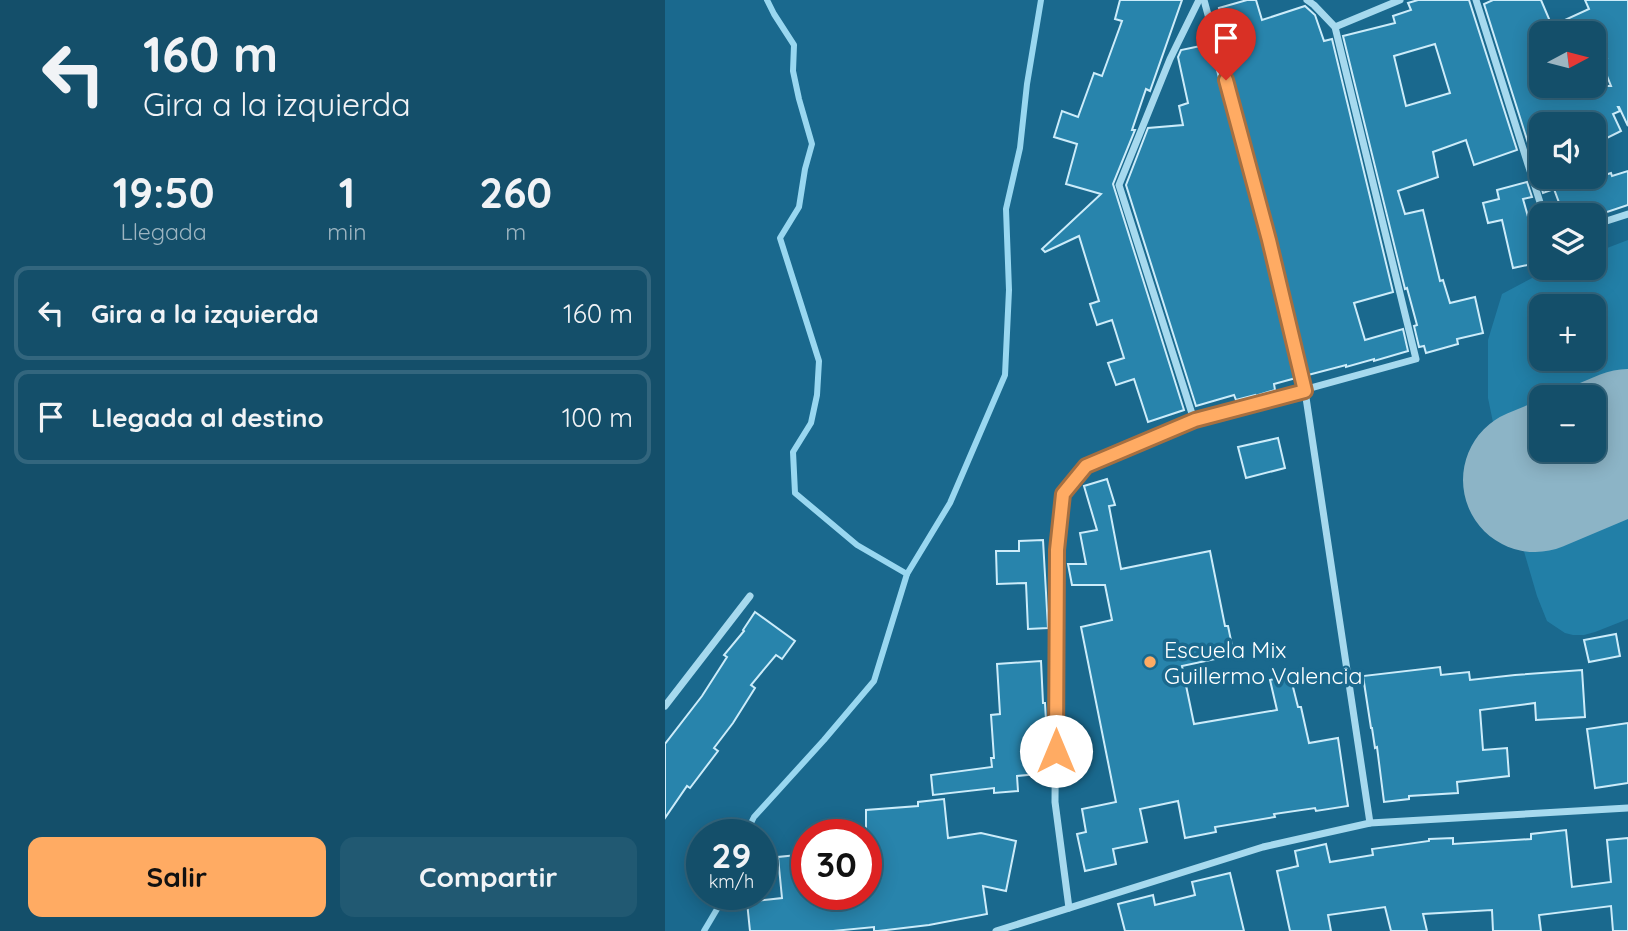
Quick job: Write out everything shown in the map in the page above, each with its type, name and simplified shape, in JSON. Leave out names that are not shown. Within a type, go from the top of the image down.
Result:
[{"type":"street","points":[[1202,0],[1269,240],[1305,391],[1370,823]]},
{"type":"street","points":[[1195,420],[1119,185],[1170,59],[1202,0]]},
{"type":"street","points":[[1069,908],[1055,802],[1057,550],[1063,494],[1086,466],[1195,420],[1416,359],[1335,27],[1307,0]]},
{"type":"street","points":[[1335,27],[1400,0]]},
{"type":"street","points":[[1476,0],[1540,203]]},
{"type":"street","points":[[1606,221],[1628,214]]},
{"type":"street","points":[[665,706],[751,596]]},
{"type":"street","points":[[996,931],[1263,847],[1370,823],[1628,808]]},
{"type":"shaded area","points":[[1628,240],[1628,373],[1606,386],[1529,385],[1529,431],[1525,433],[1533,498],[1555,528],[1567,526],[1628,498],[1628,619],[1584,635],[1565,633],[1547,621],[1509,500],[1488,398],[1488,340],[1502,294],[1529,280],[1606,280],[1606,248]]},
{"type":"building","points":[[1120,0],[1182,0],[1150,91],[1146,89],[1132,130],[1135,130],[1113,184],[1184,410],[1148,422],[1134,379],[1116,385],[1108,363],[1124,358],[1112,320],[1097,325],[1090,304],[1099,301],[1079,236],[1045,252],[1042,249],[1101,194],[1066,184],[1077,144],[1054,137],[1062,111],[1078,117],[1094,73],[1102,76],[1122,21],[1115,19]]},
{"type":"building","points":[[1256,0],[1262,20],[1305,6],[1315,15],[1324,41],[1332,39],[1393,292],[1354,303],[1365,340],[1403,329],[1408,351],[1308,375],[1275,238],[1222,42],[1229,40],[1219,8]]},
{"type":"building","points":[[1418,0],[1469,0],[1517,150],[1474,165],[1466,140],[1433,152],[1438,177],[1398,191],[1405,214],[1423,210],[1440,281],[1443,280],[1450,303],[1475,297],[1483,333],[1457,339],[1458,344],[1426,353],[1424,346],[1419,347],[1414,326],[1417,325],[1407,288],[1405,289],[1343,36],[1395,23],[1393,16],[1411,10],[1408,3]],"holes":[[[1435,44],[1450,93],[1406,106],[1394,56]]]},
{"type":"building","points":[[1493,0],[1541,0],[1550,21],[1529,21],[1529,98],[1607,98],[1607,86],[1611,86],[1607,76],[1607,21],[1563,21],[1589,9],[1585,0],[1628,0],[1628,126],[1619,107],[1620,111],[1613,114],[1621,131],[1606,138],[1606,112],[1529,112],[1529,146],[1484,4]]},
{"type":"building","points":[[1210,44],[1296,378],[1274,384],[1275,390],[1255,396],[1236,400],[1234,395],[1196,406],[1126,185],[1148,128],[1183,125],[1179,106],[1188,103],[1178,57],[1181,50]]},
{"type":"building","points":[[1628,171],[1628,205],[1606,212],[1606,203],[1559,203],[1554,189],[1606,189],[1606,175],[1611,173],[1612,176]]},
{"type":"building","points":[[1527,182],[1532,197],[1523,199],[1529,220],[1529,265],[1513,268],[1502,220],[1488,223],[1483,203],[1499,199],[1497,190]]},
{"type":"building","points":[[1278,438],[1285,468],[1246,478],[1238,447]]},
{"type":"building","points":[[1107,479],[1115,505],[1109,506],[1121,569],[1210,551],[1225,626],[1228,626],[1234,655],[1182,666],[1194,724],[1277,710],[1270,680],[1290,675],[1309,743],[1338,738],[1348,806],[1274,814],[1275,817],[1215,827],[1216,832],[1185,838],[1178,801],[1140,809],[1147,842],[1113,849],[1116,864],[1085,871],[1077,834],[1086,832],[1082,809],[1116,802],[1081,627],[1112,620],[1105,585],[1072,585],[1068,564],[1086,564],[1080,533],[1097,530],[1084,486]]},
{"type":"building","points":[[1043,540],[1048,628],[1028,629],[1026,583],[997,584],[996,551],[1019,551],[1019,541]]},
{"type":"building","points":[[755,612],[795,641],[782,659],[776,655],[751,685],[755,688],[714,748],[718,751],[690,788],[687,786],[665,818],[665,744],[702,696],[727,657],[724,655],[744,631]]},
{"type":"building","points":[[1616,634],[1620,656],[1589,662],[1584,640]]},
{"type":"building","points":[[1041,661],[1049,773],[1017,776],[1018,791],[994,793],[994,788],[933,795],[931,775],[992,767],[991,758],[994,758],[991,715],[1000,714],[997,664]]},
{"type":"building","points":[[1440,667],[1441,675],[1469,672],[1470,680],[1582,670],[1585,717],[1536,720],[1535,703],[1480,710],[1483,750],[1507,748],[1509,776],[1457,782],[1458,793],[1409,796],[1409,799],[1384,802],[1377,747],[1375,748],[1363,676]]},
{"type":"building","points":[[1628,723],[1628,783],[1595,788],[1587,729]]},
{"type":"building","points":[[944,799],[948,838],[981,833],[1016,841],[1006,891],[983,886],[987,914],[878,931],[874,931],[874,927],[833,931],[750,931],[748,910],[777,910],[777,899],[782,898],[778,857],[791,856],[791,910],[882,910],[882,819],[866,819],[866,810],[918,806],[918,802]]},
{"type":"building","points":[[1566,830],[1572,887],[1611,882],[1607,840],[1628,838],[1628,931],[1613,931],[1611,906],[1539,915],[1541,931],[1493,931],[1492,910],[1423,914],[1427,931],[1391,931],[1385,907],[1328,915],[1331,931],[1290,931],[1277,871],[1298,866],[1295,851],[1326,844],[1330,862],[1373,855],[1372,849],[1429,839],[1453,838],[1453,844],[1531,839],[1531,834]]},
{"type":"building","points":[[1230,873],[1244,931],[1125,931],[1118,904],[1153,895],[1155,905],[1195,895],[1192,882]]},
{"type":"waterway","points":[[767,0],[794,45],[793,71],[812,144],[799,207],[780,238],[819,361],[817,395],[811,423],[793,452],[795,493],[857,545],[907,574]]},
{"type":"waterway","points":[[753,819],[874,681],[907,574],[950,503],[1005,375],[1009,290],[1006,209],[1020,148],[1041,0]]},
{"type":"waterway","points":[[704,931],[716,910]]},
{"type":"runway","points":[[1535,480],[1628,441]]},
{"type":"place","name":"Escuela Mix Guillermo Valencia","points":[[1150,662]]},
{"type":"route","points":[[1056,751],[1057,550],[1063,494],[1086,466],[1195,420],[1305,391],[1269,240],[1226,80]]}]
